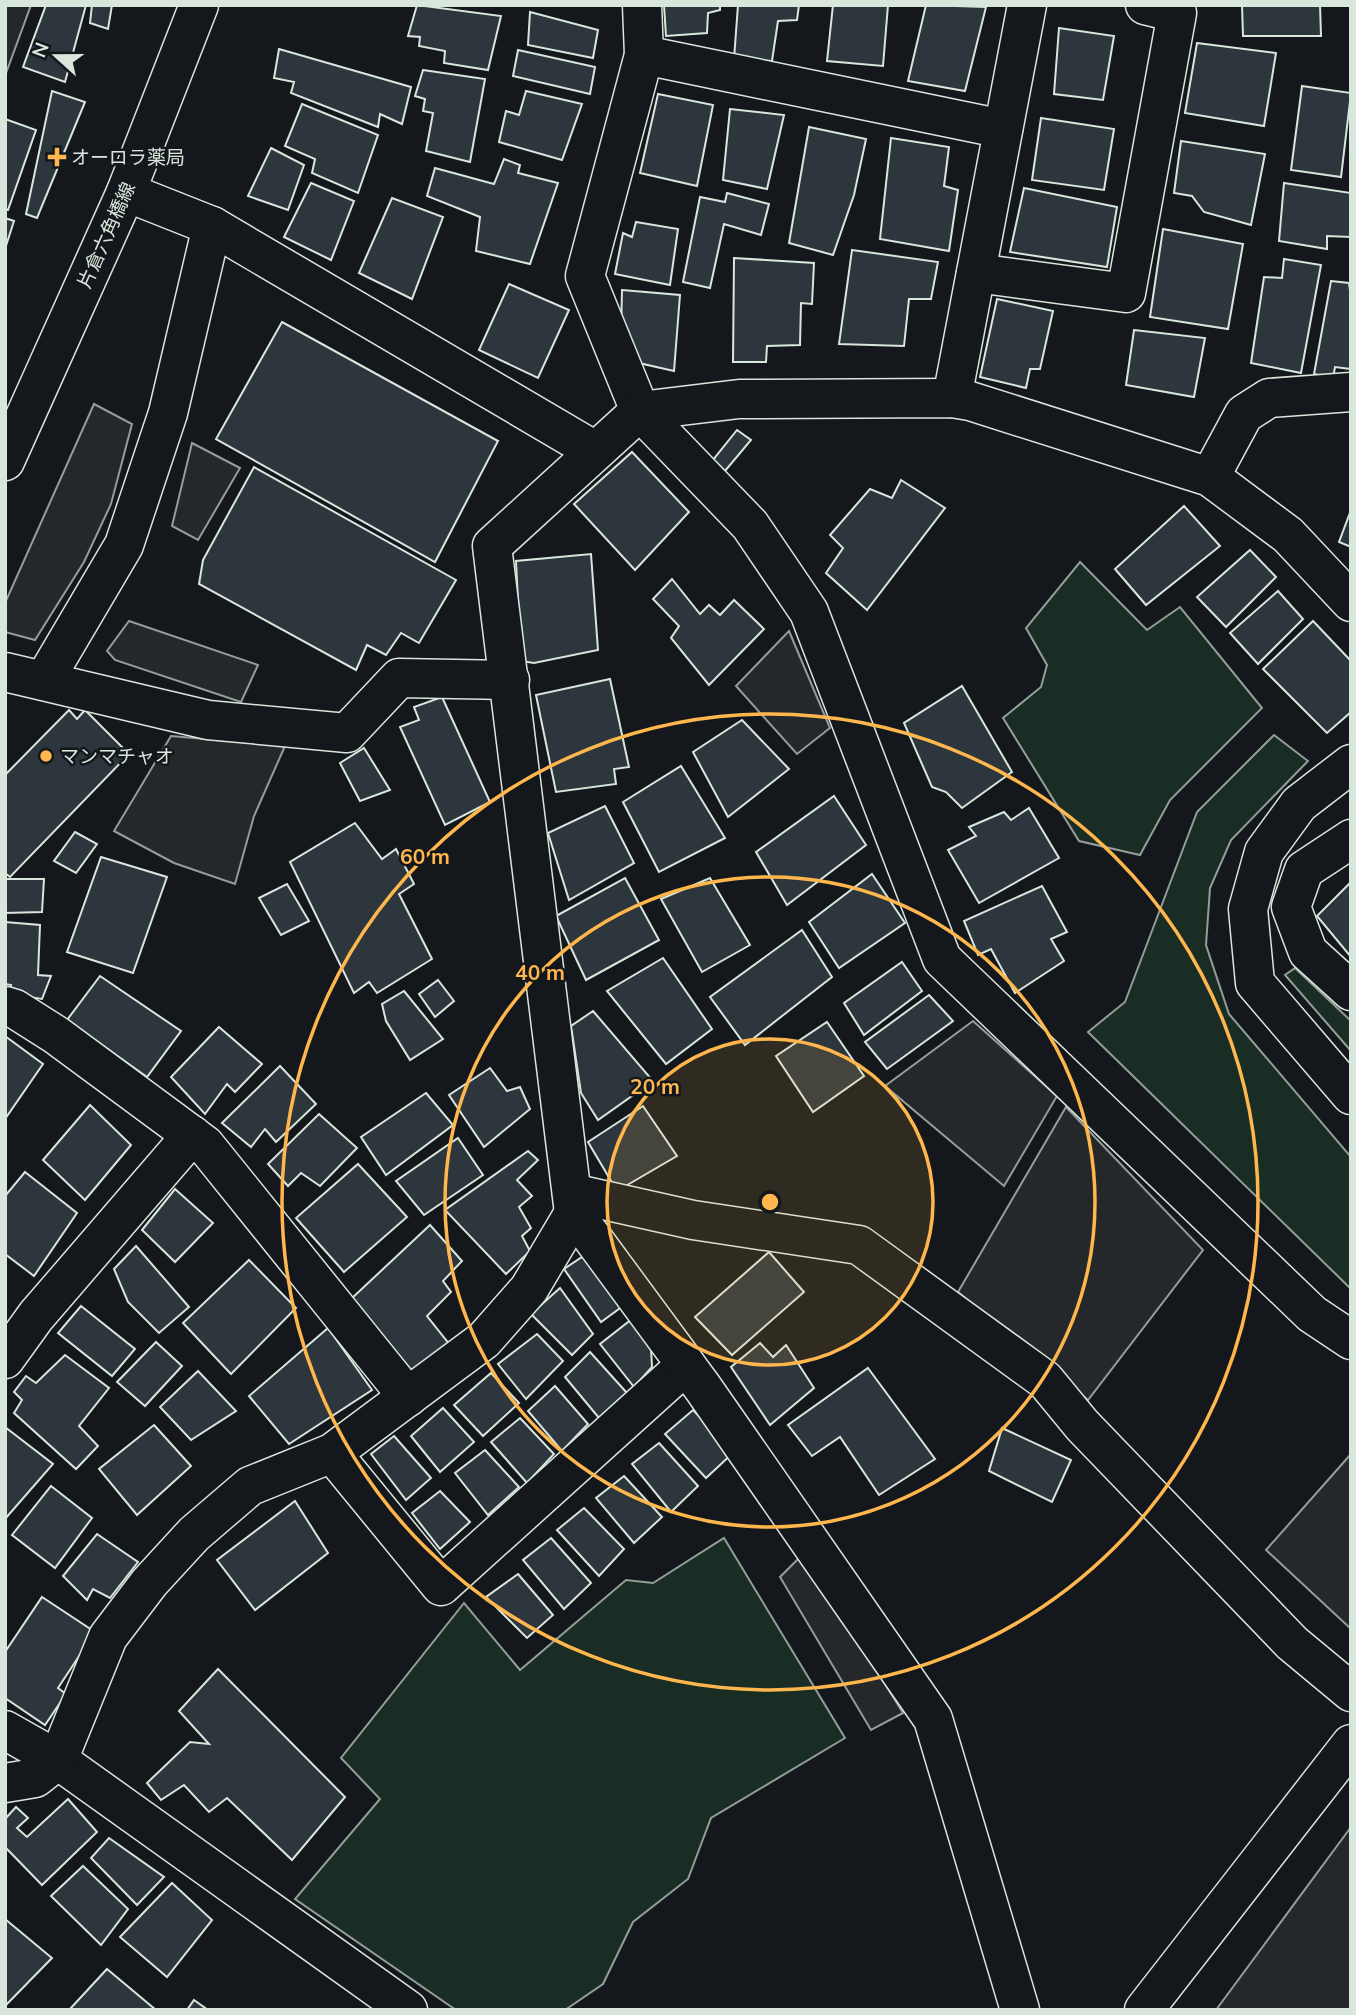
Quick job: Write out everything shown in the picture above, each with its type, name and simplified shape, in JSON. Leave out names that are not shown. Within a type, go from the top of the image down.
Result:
[{"type":"street","name":"片倉六角橋線","points":[[5,461],[126,192],[200,5]]},
{"type":"street","points":[[642,5],[644,55],[585,276],[640,411],[750,525],[809,612],[942,959],[1312,1314],[1351,1340]]},
{"type":"street","points":[[952,398],[1027,5]]},
{"type":"street","points":[[976,273],[1126,293],[1177,13],[1145,5]]},
{"type":"street","points":[[644,55],[1003,129]]},
{"type":"street","points":[[126,192],[212,226],[595,451]]},
{"type":"street","points":[[45,679],[124,545],[168,413],[212,226]]},
{"type":"street","points":[[1210,477],[1244,414],[1269,398],[1351,392]]},
{"type":"street","points":[[1020,2010],[933,1719],[862,1613],[573,1203],[492,546],[640,411],[739,399],[952,398],[971,401],[1210,477],[1288,535],[1351,603]]},
{"type":"street","points":[[5,672],[45,679],[208,720],[347,733],[399,678],[509,680]]},
{"type":"street","points":[[1351,764],[1299,804],[1264,852],[1248,909],[1255,983],[1351,1095]]},
{"type":"street","points":[[1351,839],[1304,870],[1291,907],[1308,952],[1351,992]]},
{"type":"street","points":[[5,1006],[15,1009],[56,1035],[205,1145],[408,1397]]},
{"type":"street","points":[[5,1359],[36,1316],[192,1135]]},
{"type":"street","points":[[5,1783],[35,1777],[58,1760],[108,1637],[149,1583],[194,1534],[250,1486],[332,1453],[484,1340],[529,1289],[573,1203]]},
{"type":"street","points":[[573,1203],[859,1245],[1045,1380],[1082,1425],[1292,1643],[1351,1692]]},
{"type":"street","points":[[332,1453],[441,1586],[686,1365]]},
{"type":"street","points":[[5,1730],[58,1760],[408,2010]]},
{"type":"street","points":[[1144,2010],[1351,1744]]},
{"type":"green space","points":[[1080,562],[1147,630],[1180,607],[1262,708],[1170,800],[1140,855],[1079,841],[1003,718],[1041,687],[1047,665],[1026,628]]},
{"type":"green space","points":[[1274,735],[1308,761],[1231,840],[1210,888],[1206,945],[1229,1014],[1351,1157],[1351,1289],[1088,1032],[1125,1002],[1197,812]]},
{"type":"green space","points":[[1295,968],[1351,1021],[1351,1051],[1285,975]]},
{"type":"green space","points":[[724,1538],[845,1738],[711,1818],[688,1879],[633,1922],[603,1984],[565,2010],[456,2010],[295,1899],[380,1799],[341,1758],[464,1603],[520,1670],[626,1580],[653,1583]]},
{"type":"shaded area","points":[[5,5],[31,5],[5,76]]},
{"type":"shaded area","points":[[94,404],[132,424],[111,504],[84,562],[35,640],[5,632],[5,603]]},
{"type":"shaded area","points":[[192,443],[240,468],[198,540],[172,526]]},
{"type":"shaded area","points":[[129,621],[258,665],[241,702],[115,660],[107,651]]},
{"type":"shaded area","points":[[789,631],[830,728],[797,754],[736,686]]},
{"type":"shaded area","points":[[171,736],[285,746],[254,816],[235,884],[174,863],[114,831]]},
{"type":"shaded area","points":[[973,1021],[1057,1096],[1004,1186],[885,1086]]},
{"type":"shaded area","points":[[1066,1107],[1203,1250],[1088,1400],[958,1292]]},
{"type":"shaded area","points":[[1351,1454],[1351,1629],[1266,1550]]},
{"type":"shaded area","points":[[804,1553],[903,1713],[871,1730],[780,1577]]},
{"type":"shaded area","points":[[1351,1827],[1351,2010],[1216,2010]]},
{"type":"building","points":[[46,5],[86,5],[65,82],[23,67]]},
{"type":"building","points":[[92,5],[112,5],[108,29],[90,23]]},
{"type":"building","points":[[417,5],[501,16],[488,70],[444,63],[445,51],[419,46],[420,37],[408,36]]},
{"type":"building","points":[[664,5],[720,5],[720,10],[708,13],[707,33],[666,36]]},
{"type":"building","points":[[738,5],[799,5],[797,20],[778,21],[772,61],[734,59]]},
{"type":"building","points":[[833,5],[888,5],[883,66],[827,61]]},
{"type":"building","points":[[926,5],[986,7],[965,91],[908,81]]},
{"type":"building","points":[[1242,5],[1320,5],[1321,36],[1243,36]]},
{"type":"building","points":[[530,12],[598,30],[593,58],[528,45]]},
{"type":"building","points":[[1059,28],[1114,36],[1103,100],[1054,94]]},
{"type":"building","points":[[1197,43],[1276,53],[1264,126],[1185,113]]},
{"type":"building","points":[[279,49],[411,87],[402,124],[380,114],[378,127],[291,93],[294,82],[274,78]]},
{"type":"building","points":[[518,50],[595,67],[590,94],[513,76]]},
{"type":"building","points":[[423,70],[485,79],[470,162],[426,151],[433,113],[423,111],[425,99],[415,96]]},
{"type":"building","points":[[1302,86],[1351,93],[1341,177],[1291,170]]},
{"type":"building","points":[[52,91],[85,102],[37,218],[26,214]]},
{"type":"building","points":[[526,91],[582,104],[562,160],[499,142],[506,111],[519,115]]},
{"type":"building","points":[[658,94],[713,105],[697,186],[640,173]]},
{"type":"building","points":[[302,104],[378,135],[358,193],[312,173],[315,159],[285,146]]},
{"type":"building","points":[[730,109],[784,115],[767,189],[723,180]]},
{"type":"building","points":[[1041,118],[1114,129],[1104,190],[1032,180]]},
{"type":"building","points":[[5,119],[36,130],[8,210],[5,209]]},
{"type":"building","points":[[809,127],[866,139],[854,195],[833,255],[789,243]]},
{"type":"building","points":[[891,138],[949,147],[944,186],[958,190],[949,251],[880,239]]},
{"type":"building","points":[[1181,141],[1265,154],[1251,225],[1204,212],[1192,196],[1174,193]]},
{"type":"building","points":[[271,148],[304,165],[288,210],[248,196]]},
{"type":"building","points":[[504,159],[520,165],[518,173],[558,183],[530,264],[476,251],[480,217],[427,196],[435,168],[494,184]]},
{"type":"building","points":[[311,183],[354,201],[331,260],[284,237]]},
{"type":"building","points":[[1284,183],[1351,193],[1351,237],[1327,236],[1327,249],[1279,241]]},
{"type":"building","points":[[1024,188],[1117,207],[1107,267],[1010,252]]},
{"type":"building","points":[[727,193],[769,204],[761,235],[724,224],[710,288],[683,282],[700,197],[725,202]]},
{"type":"building","points":[[392,198],[443,217],[412,299],[359,273]]},
{"type":"building","points":[[5,218],[14,221],[5,249]]},
{"type":"building","points":[[636,222],[678,229],[670,285],[615,274],[623,233],[632,237]]},
{"type":"building","points":[[1163,229],[1243,244],[1228,329],[1150,317]]},
{"type":"building","points":[[852,250],[938,262],[931,299],[909,299],[904,346],[839,344]]},
{"type":"building","points":[[734,258],[814,263],[812,304],[801,303],[800,345],[767,346],[766,362],[733,362]]},
{"type":"building","points":[[1284,259],[1321,265],[1301,373],[1251,363],[1264,277],[1282,278]]},
{"type":"building","points":[[1331,281],[1349,283],[1351,298],[1351,369],[1335,367],[1333,378],[1314,374]]},
{"type":"building","points":[[509,284],[569,310],[538,378],[479,350]]},
{"type":"building","points":[[622,290],[680,295],[674,371],[639,363],[621,332]]},
{"type":"building","points":[[997,299],[1053,311],[1040,369],[1030,369],[1026,388],[980,377]]},
{"type":"building","points":[[282,322],[498,441],[435,562],[216,439]]},
{"type":"building","points":[[1134,330],[1205,338],[1194,397],[1126,385]]},
{"type":"building","points":[[737,430],[751,440],[725,471],[713,460]]},
{"type":"building","points":[[632,452],[689,512],[635,570],[574,504]]},
{"type":"building","points":[[254,467],[456,580],[419,643],[401,633],[386,655],[367,645],[356,670],[199,584],[203,560]]},
{"type":"building","points":[[901,480],[945,508],[867,610],[826,573],[843,548],[830,535],[870,489],[892,498]]},
{"type":"building","points":[[1184,506],[1220,546],[1146,605],[1115,569]]},
{"type":"building","points":[[1351,510],[1351,547],[1339,542]]},
{"type":"building","points":[[1250,550],[1276,577],[1226,627],[1197,597]]},
{"type":"building","points":[[591,554],[598,650],[534,663],[521,661],[516,561]]},
{"type":"building","points":[[672,579],[700,614],[709,605],[720,615],[734,600],[764,629],[709,685],[671,638],[679,626],[653,599]]},
{"type":"building","points":[[1278,591],[1303,619],[1258,664],[1230,633]]},
{"type":"building","points":[[1313,621],[1351,661],[1351,712],[1327,733],[1263,669]]},
{"type":"building","points":[[610,679],[629,767],[614,769],[616,784],[556,792],[536,695]]},
{"type":"building","points":[[962,686],[1012,772],[962,808],[946,792],[932,787],[904,723]]},
{"type":"building","points":[[442,697],[490,802],[445,825],[400,727],[419,720],[414,707]]},
{"type":"building","points":[[69,710],[77,719],[85,710],[129,754],[10,877],[5,873],[5,775]]},
{"type":"building","points":[[742,720],[789,769],[728,817],[693,752]]},
{"type":"building","points":[[364,748],[390,790],[360,801],[340,763]]},
{"type":"building","points":[[681,766],[725,838],[659,872],[623,802]]},
{"type":"building","points":[[834,796],[866,845],[787,905],[756,852]]},
{"type":"building","points":[[605,806],[634,863],[569,900],[548,833]]},
{"type":"building","points":[[1029,808],[1059,858],[979,903],[948,850],[976,836],[969,827],[1004,812],[1011,820]]},
{"type":"building","points":[[355,823],[382,859],[396,849],[414,884],[399,894],[432,959],[377,993],[369,982],[354,993],[290,862]]},
{"type":"building","points":[[75,832],[97,844],[76,873],[54,861]]},
{"type":"building","points":[[101,857],[167,877],[133,973],[67,952]]},
{"type":"building","points":[[872,874],[905,923],[839,968],[809,922]]},
{"type":"building","points":[[625,878],[659,940],[586,980],[556,916]]},
{"type":"building","points":[[710,878],[750,945],[702,972],[661,899]]},
{"type":"building","points":[[5,879],[44,879],[42,912],[5,913]]},
{"type":"building","points":[[1351,882],[1351,957],[1317,916]]},
{"type":"building","points":[[287,884],[309,921],[281,935],[259,898]]},
{"type":"building","points":[[1042,886],[1067,932],[1051,939],[1064,961],[1015,993],[991,949],[978,955],[964,921]]},
{"type":"building","points":[[5,922],[40,925],[38,975],[51,976],[42,999],[9,994],[11,985],[5,984]]},
{"type":"building","points":[[802,930],[832,977],[745,1045],[710,997]]},
{"type":"building","points":[[663,958],[712,1029],[666,1064],[607,991]]},
{"type":"building","points":[[902,962],[922,991],[864,1035],[844,1003]]},
{"type":"building","points":[[100,976],[181,1031],[147,1077],[67,1020]]},
{"type":"building","points":[[438,980],[454,1001],[435,1017],[419,994]]},
{"type":"building","points":[[404,991],[443,1039],[410,1060],[386,1021],[382,1004]]},
{"type":"building","points":[[929,995],[953,1021],[887,1069],[865,1042]]},
{"type":"building","points":[[593,1011],[653,1081],[598,1120],[581,1093],[571,1026]]},
{"type":"building","points":[[827,1022],[864,1076],[813,1112],[776,1056]]},
{"type":"building","points":[[219,1027],[262,1064],[235,1092],[227,1084],[205,1114],[171,1077]]},
{"type":"building","points":[[5,1036],[43,1064],[5,1119]]},
{"type":"building","points":[[280,1066],[316,1104],[276,1142],[265,1129],[251,1147],[222,1123]]},
{"type":"building","points":[[490,1068],[507,1091],[520,1087],[530,1109],[484,1147],[449,1095]]},
{"type":"building","points":[[426,1093],[453,1125],[386,1175],[361,1137]]},
{"type":"building","points":[[90,1105],[131,1145],[85,1200],[43,1160]]},
{"type":"building","points":[[643,1106],[677,1156],[617,1191],[588,1142]]},
{"type":"building","points":[[319,1114],[357,1148],[320,1186],[301,1173],[288,1186],[268,1164]]},
{"type":"building","points":[[458,1138],[483,1175],[424,1215],[396,1181]]},
{"type":"building","points":[[528,1151],[538,1160],[517,1180],[532,1196],[519,1207],[531,1228],[522,1236],[530,1251],[506,1274],[445,1210]]},
{"type":"building","points":[[358,1164],[407,1217],[344,1272],[296,1218]]},
{"type":"building","points":[[25,1172],[77,1213],[34,1276],[5,1254],[5,1196]]},
{"type":"building","points":[[175,1189],[213,1223],[175,1262],[142,1230]]},
{"type":"building","points":[[430,1225],[462,1261],[443,1281],[451,1292],[427,1316],[450,1345],[412,1371],[351,1299]]},
{"type":"building","points":[[136,1246],[189,1307],[159,1333],[128,1302],[114,1269]]},
{"type":"building","points":[[591,1251],[623,1306],[601,1322],[564,1269]]},
{"type":"building","points":[[769,1252],[804,1292],[732,1355],[695,1317]]},
{"type":"building","points":[[249,1260],[296,1308],[231,1374],[183,1323]]},
{"type":"building","points":[[560,1288],[593,1334],[572,1355],[531,1314]]},
{"type":"building","points":[[81,1306],[135,1349],[112,1376],[58,1333]]},
{"type":"building","points":[[632,1319],[651,1348],[652,1367],[634,1387],[600,1344]]},
{"type":"building","points":[[328,1328],[372,1390],[289,1444],[249,1396]]},
{"type":"building","points":[[537,1334],[563,1361],[526,1399],[498,1364]]},
{"type":"building","points":[[156,1342],[182,1366],[145,1406],[117,1382]]},
{"type":"building","points":[[760,1343],[773,1357],[786,1345],[814,1388],[770,1425],[731,1367]]},
{"type":"building","points":[[590,1352],[627,1393],[599,1418],[565,1377]]},
{"type":"building","points":[[65,1355],[109,1388],[79,1426],[98,1446],[76,1469],[14,1413],[22,1400],[14,1392],[26,1376],[36,1383]]},
{"type":"building","points":[[868,1368],[935,1459],[879,1495],[840,1437],[812,1456],[788,1425]]},
{"type":"building","points":[[198,1371],[236,1411],[191,1440],[160,1407]]},
{"type":"building","points":[[491,1373],[519,1403],[483,1436],[454,1405]]},
{"type":"building","points":[[555,1386],[588,1424],[562,1451],[528,1411]]},
{"type":"building","points":[[443,1408],[474,1442],[440,1472],[411,1436]]},
{"type":"building","points":[[693,1410],[734,1452],[706,1478],[665,1434]]},
{"type":"building","points":[[520,1418],[554,1454],[527,1483],[491,1442]]},
{"type":"building","points":[[154,1425],[191,1466],[137,1515],[99,1469]]},
{"type":"building","points":[[5,1427],[53,1464],[5,1519]]},
{"type":"building","points":[[1002,1428],[1071,1460],[1052,1502],[989,1471]]},
{"type":"building","points":[[394,1436],[431,1478],[406,1500],[371,1454]]},
{"type":"building","points":[[659,1443],[698,1486],[671,1512],[632,1464]]},
{"type":"building","points":[[485,1450],[519,1487],[488,1515],[455,1473]]},
{"type":"building","points":[[624,1476],[662,1517],[634,1543],[596,1498]]},
{"type":"building","points":[[51,1486],[92,1518],[55,1568],[12,1535]]},
{"type":"building","points":[[440,1491],[470,1522],[440,1549],[412,1513]]},
{"type":"building","points":[[295,1501],[328,1553],[255,1610],[217,1560]]},
{"type":"building","points":[[584,1508],[624,1549],[599,1576],[557,1530]]},
{"type":"building","points":[[97,1534],[138,1562],[110,1598],[93,1589],[87,1600],[63,1576]]},
{"type":"building","points":[[551,1538],[591,1583],[564,1609],[523,1560]]},
{"type":"building","points":[[518,1574],[553,1615],[527,1638],[486,1597]]},
{"type":"building","points":[[42,1597],[95,1632],[58,1688],[66,1694],[45,1725],[5,1698],[5,1652]]},
{"type":"building","points":[[218,1669],[345,1797],[292,1860],[227,1798],[209,1812],[184,1785],[161,1800],[147,1783],[190,1742],[209,1744],[179,1711]]},
{"type":"building","points":[[68,1799],[97,1832],[42,1885],[5,1847],[5,1819],[16,1807],[28,1818],[17,1828],[27,1837]]},
{"type":"building","points":[[109,1838],[164,1877],[137,1905],[91,1858]]},
{"type":"building","points":[[83,1866],[128,1909],[101,1945],[51,1896]]},
{"type":"building","points":[[172,1883],[212,1920],[167,1977],[120,1937]]},
{"type":"building","points":[[5,1919],[52,1958],[5,2006]]},
{"type":"building","points":[[107,1969],[156,2010],[69,2010]]},
{"type":"building","points":[[194,2000],[208,2010],[187,2010]]},
{"type":"place","name":"オーロラ薬局","points":[[57,157]]},
{"type":"place","name":"マンマチャオ","points":[[46,756]]}]
